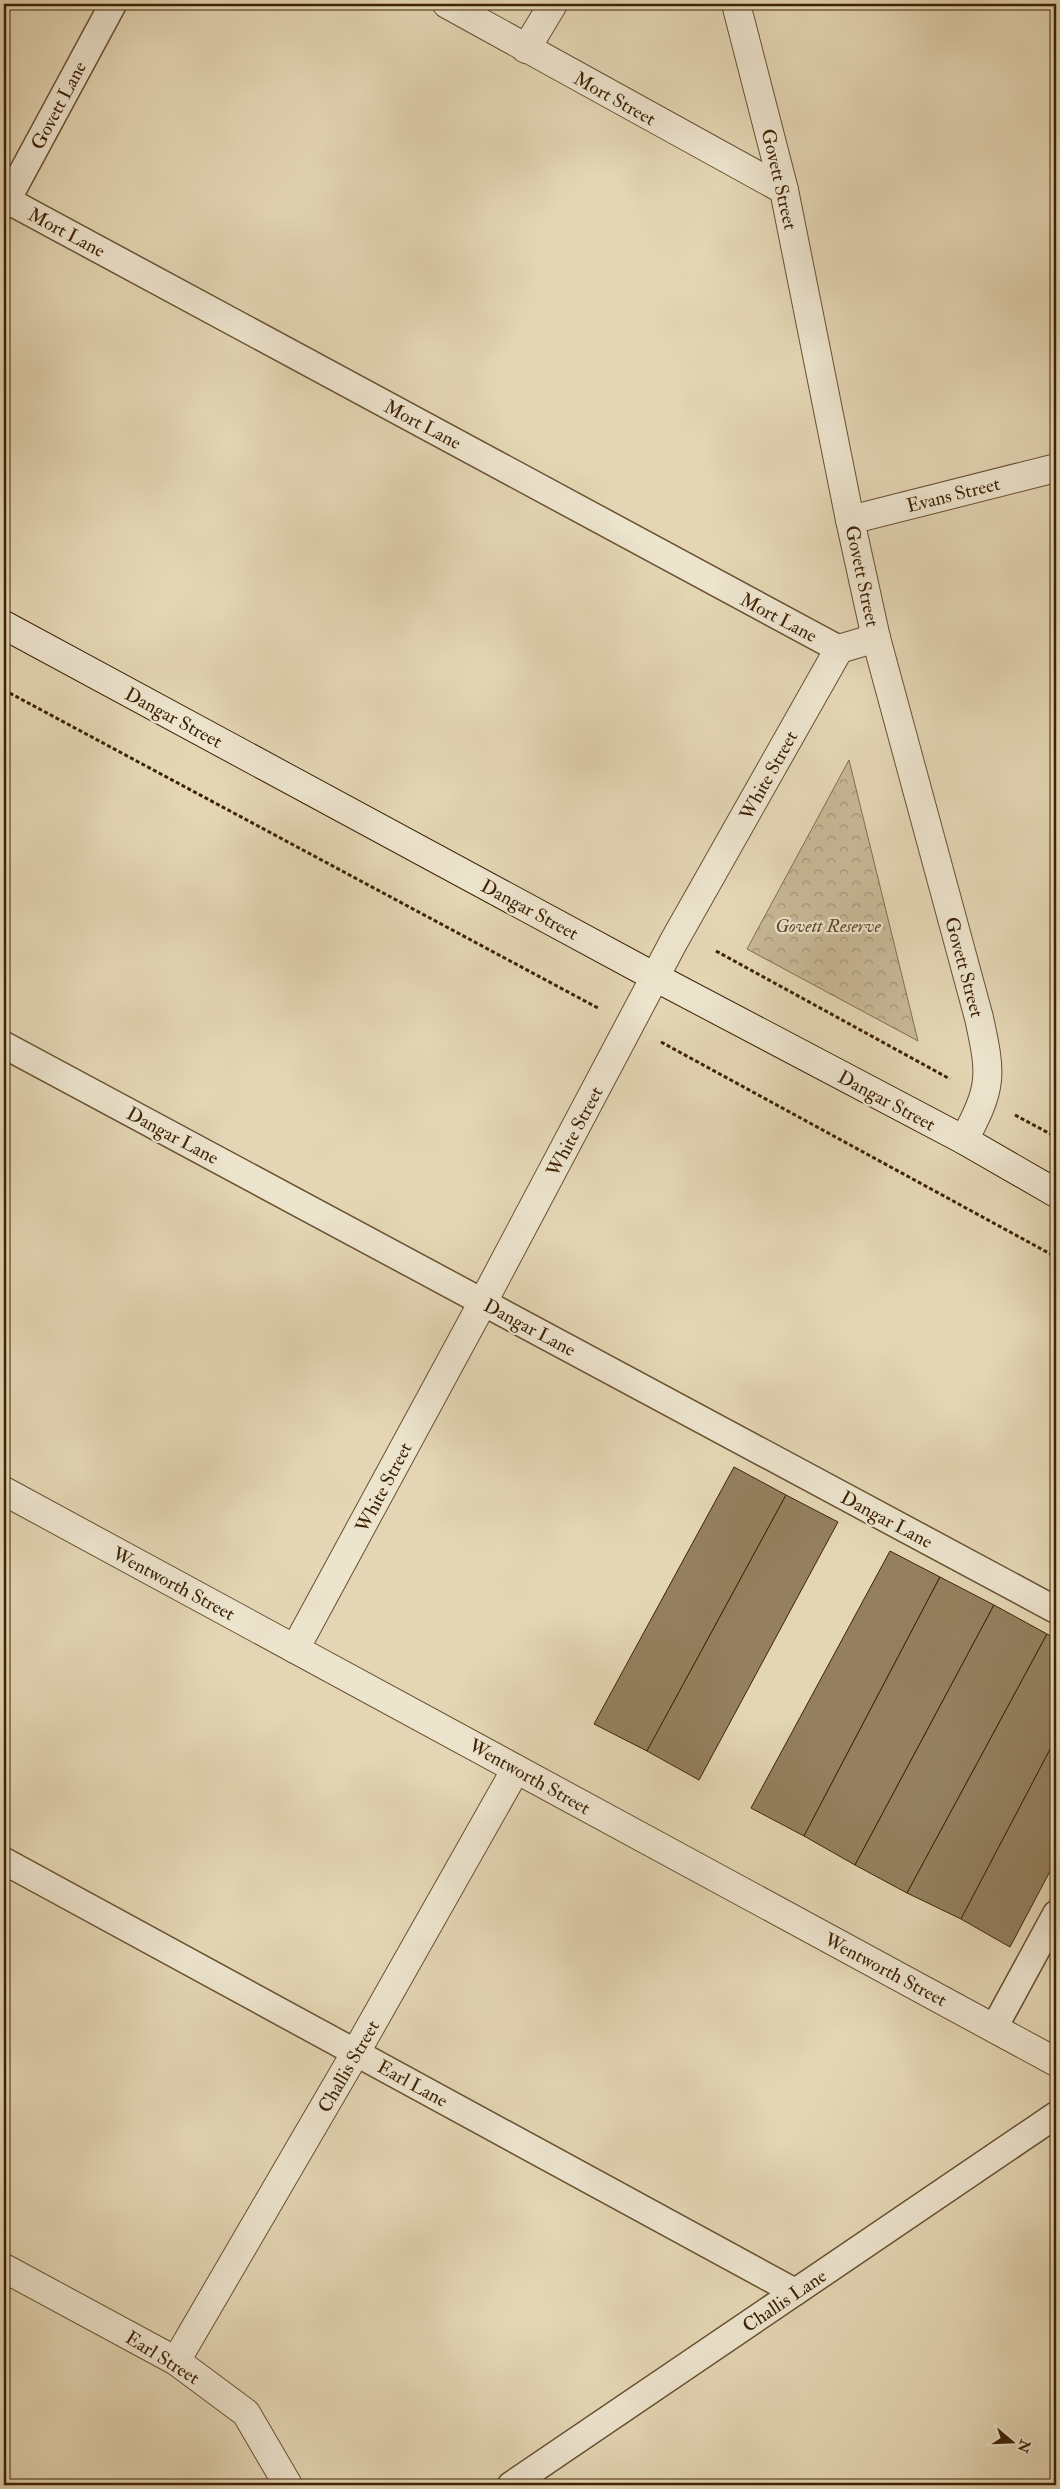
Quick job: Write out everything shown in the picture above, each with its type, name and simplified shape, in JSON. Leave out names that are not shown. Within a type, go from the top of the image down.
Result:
[{"type":"street","name":"Mort Street","points":[[447,4],[784,190]]},
{"type":"street","points":[[526,49],[553,4]]},
{"type":"street","name":"Govett Street","points":[[736,4],[784,190],[850,520],[876,638],[979,1018],[987,1056],[988,1081],[982,1106],[964,1140]]},
{"type":"street","name":"Evans Street","points":[[850,520],[1056,468]]},
{"type":"street","name":"Dangar Street","points":[[4,625],[655,977],[964,1140],[1056,1193]]},
{"type":"street","points":[[839,649],[876,638]]},
{"type":"street","name":"White Street","points":[[295,1649],[483,1302],[655,977],[839,649]]},
{"type":"street","name":"Wentworth Street","points":[[4,1491],[1056,2062]]},
{"type":"street","name":"Challis Street","points":[[176,2361],[356,2052],[516,1769]]},
{"type":"street","name":"Earl Street","points":[[4,2268],[176,2361],[246,2413],[288,2485]]},
{"type":"lane","name":"Govett Lane","points":[[5,203],[113,4]]},
{"type":"lane","name":"Mort Lane","points":[[5,203],[839,649]]},
{"type":"lane","name":"Dangar Lane","points":[[4,1044],[1056,1610]]},
{"type":"lane","name":"Earl Lane","points":[[4,1861],[795,2292]]},
{"type":"lane","points":[[994,2028],[1056,1914]]},
{"type":"lane","name":"Challis Lane","points":[[511,2485],[1056,2115]]},
{"type":"path","points":[[4,690],[630,1025],[1056,1257]]},
{"type":"path","points":[[716,951],[1056,1137]]},
{"type":"green space","name":"Govett Reserve","points":[[849,760],[918,1041],[747,949]]},
{"type":"building","points":[[734,1467],[786,1495],[647,1751],[594,1724]]},
{"type":"building","points":[[786,1495],[838,1522],[699,1780],[647,1751]]},
{"type":"building","points":[[890,1551],[940,1577],[804,1836],[751,1808]]},
{"type":"building","points":[[940,1577],[994,1605],[855,1865],[804,1836]]},
{"type":"building","points":[[994,1605],[1047,1634],[907,1893],[855,1865]]},
{"type":"building","points":[[1047,1634],[1056,1639],[1056,1738],[961,1919],[907,1893]]},
{"type":"building","points":[[1056,1738],[1056,1860],[1010,1947],[961,1919]]}]
